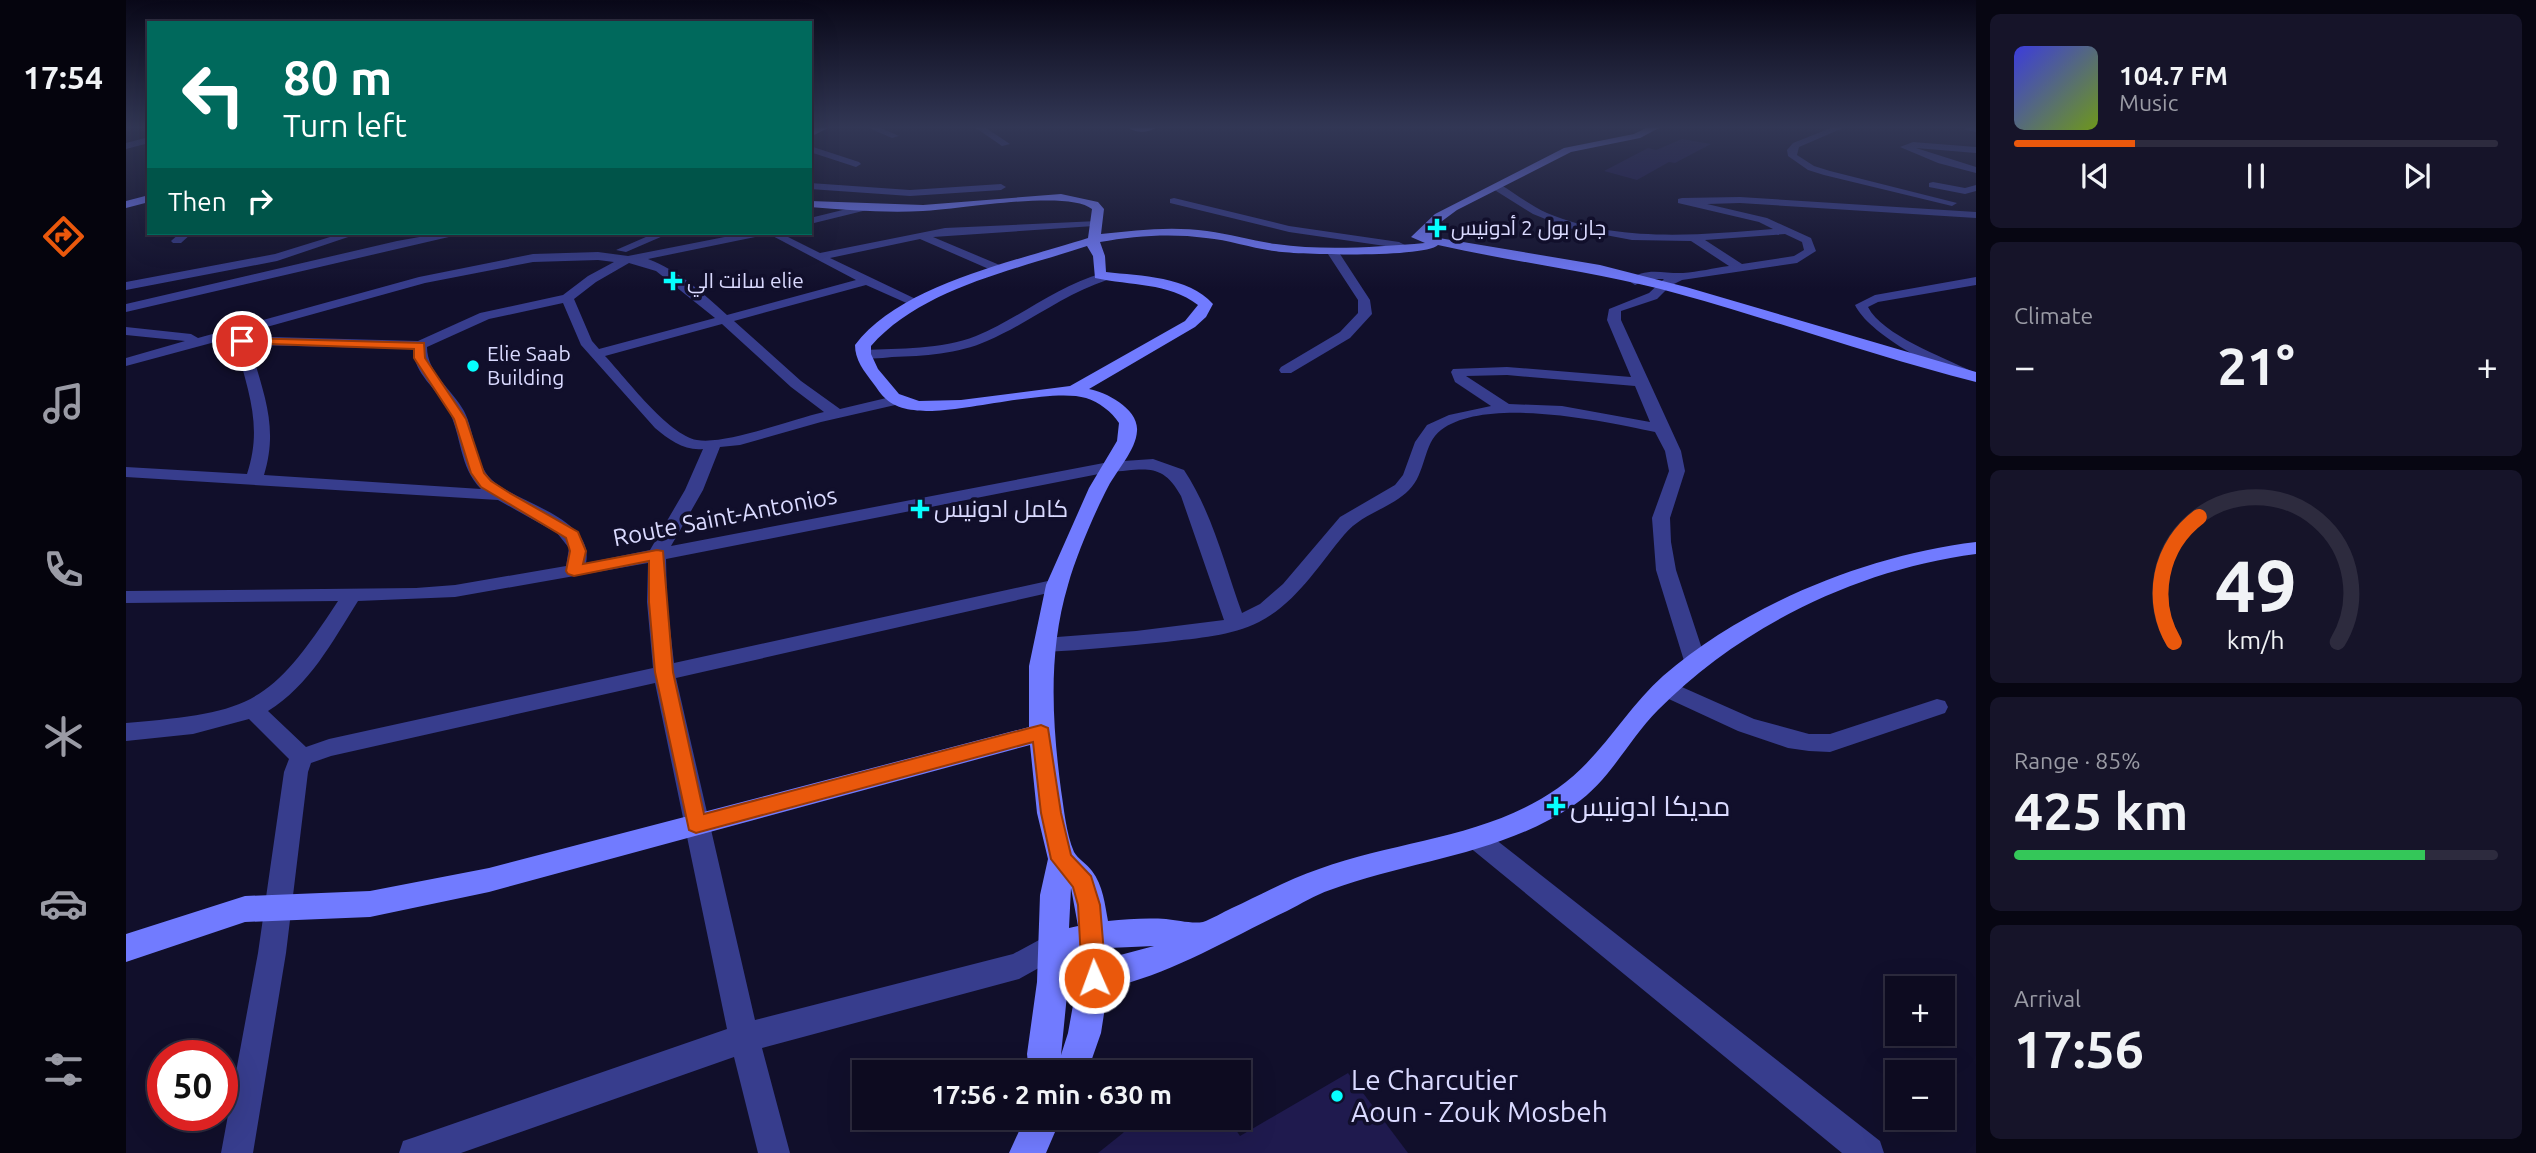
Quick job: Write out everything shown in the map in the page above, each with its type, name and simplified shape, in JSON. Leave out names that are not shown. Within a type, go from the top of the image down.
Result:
[{"type":"main road","points":[[1383,249],[1417,243],[1432,232],[1427,227],[1453,208],[1507,182]]},
{"type":"main road","points":[[812,204],[920,208],[1034,198],[1090,201],[1097,206],[1094,224],[1095,247],[1099,273],[1103,277],[1162,283],[1203,300],[1206,307],[1190,324],[1073,391]]},
{"type":"main road","points":[[126,205],[147,199]]},
{"type":"main road","points":[[1094,224],[1109,240]]},
{"type":"main road","points":[[1045,1060],[1053,982],[1055,895],[1062,859],[1051,813],[1041,733],[1041,666],[1057,585],[1108,467],[1126,441],[1128,423],[1120,411],[1107,402],[1091,394],[1073,391],[935,407],[899,400],[878,378],[863,354],[863,345],[869,336],[916,302],[947,287],[1067,248],[1095,247],[1109,240],[1139,234],[1206,234],[1287,249],[1332,251],[1383,249],[1417,243],[1582,267],[1640,278],[1889,353],[1974,374]]},
{"type":"main road","points":[[1889,353],[1900,346],[1901,340]]},
{"type":"main road","points":[[1053,982],[1094,978],[1173,953],[1203,936],[1326,879],[1477,839],[1546,810],[1587,780],[1644,709],[1666,688],[1750,628],[1842,582],[1917,557],[1976,548]]},
{"type":"main road","points":[[126,948],[245,909],[370,904],[423,895],[1041,733]]},
{"type":"main road","points":[[1062,859],[1083,883],[1092,935],[1094,978],[1078,1060]]},
{"type":"main road","points":[[1052,946],[1092,935],[1162,931],[1203,936]]},
{"type":"main road","points":[[1027,1153],[1038,1130]]},
{"type":"street","points":[[1864,182],[1976,209]]},
{"type":"street","points":[[1933,185],[1965,191],[1976,188]]},
{"type":"street","points":[[812,186],[892,193],[1001,187]]},
{"type":"street","points":[[1497,187],[1541,214],[1583,228],[1639,237],[1693,238],[1791,231]]},
{"type":"street","points":[[1640,278],[1687,276],[1805,256],[1810,251],[1807,240],[1791,231],[1752,216],[1682,201],[1740,200],[1976,215]]},
{"type":"street","points":[[1174,201],[1289,229],[1417,243]]},
{"type":"street","points":[[812,221],[863,208]]},
{"type":"street","points":[[822,256],[919,235],[997,226],[1094,224]]},
{"type":"street","points":[[126,286],[277,257],[348,235]]},
{"type":"street","points":[[126,308],[397,244],[449,235]]},
{"type":"street","points":[[604,256],[659,235]]},
{"type":"street","points":[[126,331],[242,341],[420,345],[485,316],[567,298],[599,274],[626,260],[750,235]]},
{"type":"street","points":[[776,235],[867,281],[916,302]]},
{"type":"street","points":[[919,235],[998,269]]},
{"type":"street","points":[[1693,238],[1739,267]]},
{"type":"street","points":[[1286,370],[1345,335],[1365,314],[1363,300],[1332,251]]},
{"type":"street","points":[[126,362],[423,280],[533,258],[604,256],[646,262],[660,268],[699,296],[787,376],[837,414]]},
{"type":"street","points":[[1687,276],[1664,285],[1653,296],[1623,304],[1612,314],[1673,451],[1677,471],[1661,518],[1662,542],[1666,570],[1696,664]]},
{"type":"street","points":[[863,354],[926,351],[967,344],[1062,294],[1103,277]]},
{"type":"street","points":[[596,354],[867,281]]},
{"type":"street","points":[[1974,374],[1901,340],[1862,312],[1861,305],[1875,299],[1976,281]]},
{"type":"street","points":[[567,298],[586,342],[596,354],[674,436],[695,444],[740,440],[899,400]]},
{"type":"street","points":[[1875,299],[1875,314],[1893,328],[1974,374]]},
{"type":"street","points":[[242,341],[264,427],[263,451],[254,479]]},
{"type":"street","name":"Route Saint-Antonios","points":[[420,345],[420,358],[460,419],[478,473],[486,484],[572,535],[578,551],[574,571],[1108,467],[1153,464],[1178,474],[1190,496],[1236,624]]},
{"type":"street","points":[[1505,408],[1460,379],[1458,372],[1507,371],[1641,382]]},
{"type":"street","points":[[1044,645],[1201,631],[1236,624],[1270,607],[1353,514],[1402,488],[1415,469],[1426,436],[1432,429],[1453,419],[1505,408],[1567,411],[1661,429]]},
{"type":"street","points":[[713,444],[694,490],[657,555],[657,602],[664,672],[696,824],[744,1038],[774,1153]]},
{"type":"street","points":[[126,472],[503,495]]},
{"type":"street","points":[[126,597],[208,594],[351,596],[455,591],[574,571]]},
{"type":"street","points":[[237,1153],[279,906],[291,801],[296,772],[302,757],[329,748],[1057,585]]},
{"type":"street","points":[[126,732],[218,720],[252,709],[281,692],[293,680],[351,596]]},
{"type":"street","points":[[1666,688],[1770,734],[1811,745],[1830,743],[1937,707]]},
{"type":"street","points":[[252,709],[302,757]]},
{"type":"street","points":[[1477,839],[1868,1153]]},
{"type":"street","points":[[415,1153],[744,1038],[1019,965],[1052,946]]},
{"type":"street","points":[[1019,965],[1053,982]]},
{"type":"building","name":"Le Charcutier Aoun - Zouk Mosbeh","points":[[1348,1073],[1408,1153],[1098,1153],[1125,1130],[1236,1130],[1240,1136]]},
{"type":"place","name":"جان بول 2 أدونيس","points":[[1437,228]]},
{"type":"place","name":"سانت الي elie","points":[[673,281]]},
{"type":"place","name":"Elie Saab Building","points":[[473,366]]},
{"type":"place","name":"كامل ادونيس","points":[[920,509]]},
{"type":"place","name":"مديكا ادونيس","points":[[1556,806]]},
{"type":"place","name":"Le Charcutier Aoun - Zouk Mosbeh","points":[[1337,1096]]},
{"type":"route","points":[[242,341],[420,345],[420,358],[460,419],[478,473],[486,484],[572,535],[578,551],[574,571],[657,555],[657,602],[664,672],[696,824],[1041,733],[1051,813],[1062,859],[1083,883],[1089,905],[1094,978]]}]
